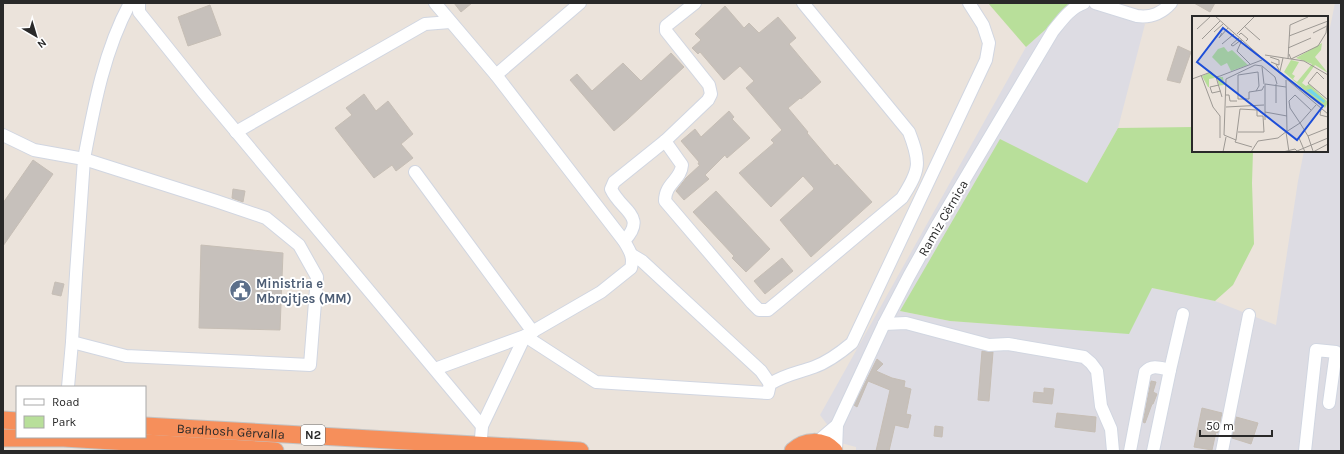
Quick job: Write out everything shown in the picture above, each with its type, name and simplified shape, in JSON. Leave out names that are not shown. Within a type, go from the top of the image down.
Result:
[{"type":"highway","points":[[3,420],[16,421]]},
{"type":"highway","name":"Bardhosh Gërvalla","points":[[146,426],[480,448],[580,451]]},
{"type":"highway","name":"Bardhosh Gërvalla","points":[[3,438],[64,438],[275,451]]},
{"type":"highway","points":[[793,451],[798,446],[817,442],[824,444],[835,451]]},
{"type":"street","points":[[68,386],[84,160],[95,102],[108,53],[130,3]]},
{"type":"street","points":[[138,3],[139,12],[236,132],[482,426]]},
{"type":"street","points":[[435,3],[496,75],[637,258],[761,371],[770,384]]},
{"type":"street","points":[[496,75],[580,3]]},
{"type":"street","points":[[624,241],[631,232],[634,223],[628,210],[614,194],[612,189],[614,182],[665,141],[708,100],[711,94],[709,86],[666,31],[666,26],[695,3]]},
{"type":"street","points":[[665,141],[682,165],[679,175],[665,193],[665,201],[759,310],[768,310],[779,302],[902,198],[915,176],[918,162],[916,151],[909,132],[803,3]]},
{"type":"street","points":[[416,172],[529,334],[596,382],[768,393],[770,384],[782,377],[824,363],[852,343],[986,60],[989,43],[983,25],[969,3]]},
{"type":"street","name":"Ramiz Cërnica","points":[[817,442],[837,425],[884,324],[938,224],[1053,31],[1071,10],[1084,3]]},
{"type":"street","points":[[1095,3],[1145,17],[1159,13],[1171,3]]},
{"type":"street","points":[[236,132],[426,24],[450,22]]},
{"type":"street","points":[[3,135],[34,150],[84,160],[266,218],[298,244],[317,277],[310,365],[126,356],[72,342]]},
{"type":"street","points":[[435,369],[529,334],[601,292],[631,268],[637,258]]},
{"type":"street","points":[[1153,451],[1183,314]]},
{"type":"street","points":[[1222,451],[1249,315]]},
{"type":"street","points":[[884,324],[906,323],[989,345],[1008,344],[1084,357],[1097,371],[1102,406],[1111,430],[1113,451]]},
{"type":"street","points":[[480,448],[482,426],[529,334]]},
{"type":"street","points":[[1305,451],[1316,350],[1336,352],[1329,403]]},
{"type":"street","points":[[1130,451],[1145,372],[1154,366],[1170,370]]},
{"type":"street","points":[[835,451],[837,425]]},
{"type":"shaded area","points":[[1335,3],[1341,3],[1341,451],[856,451],[856,447],[841,443],[820,415],[1026,47],[1074,4],[1145,24],[1118,128],[1087,183],[900,311],[950,321],[1050,328],[1152,288],[1215,301],[1276,325],[1304,152],[1328,152],[1328,37]]},
{"type":"green space","points":[[988,3],[1069,3],[1054,22],[1026,47]]},
{"type":"green space","points":[[1192,127],[1192,152],[1253,152],[1252,183],[1254,244],[1233,285],[1215,301],[1152,288],[1129,334],[950,321],[900,311],[1000,139],[1087,183],[1118,128]]},
{"type":"building","points":[[454,3],[472,3],[461,12]]},
{"type":"building","points":[[1194,3],[1215,3],[1210,12]]},
{"type":"building","points":[[210,5],[221,35],[188,46],[178,17]]},
{"type":"building","points":[[725,6],[744,28],[749,23],[759,33],[778,17],[796,38],[789,44],[821,82],[788,108],[835,166],[837,164],[872,202],[811,257],[780,220],[814,189],[813,187],[803,176],[771,207],[739,173],[774,143],[771,140],[782,130],[746,88],[754,81],[740,66],[724,80],[700,52],[698,54],[692,48],[701,40],[695,34]]},
{"type":"building","points":[[1178,46],[1191,52],[1180,83],[1167,80]]},
{"type":"building","points":[[671,53],[684,67],[614,131],[570,80],[577,74],[592,91],[623,63],[641,81]]},
{"type":"building","points":[[364,94],[376,111],[388,101],[413,134],[401,144],[413,158],[396,171],[392,165],[374,178],[335,128],[352,115],[346,108]]},
{"type":"building","points":[[729,111],[734,117],[732,119],[750,138],[727,158],[725,155],[705,175],[709,179],[684,200],[676,191],[686,178],[700,165],[681,141],[695,129],[701,137]]},
{"type":"building","points":[[33,160],[53,174],[3,246],[3,203]]},
{"type":"building","points":[[233,189],[245,191],[243,202],[232,198]]},
{"type":"building","points":[[716,191],[770,249],[746,272],[732,258],[734,256],[693,212]]},
{"type":"building","name":"Ministria e Mbrojtjes (MM)","points":[[201,245],[283,253],[280,330],[199,328]]},
{"type":"building","points":[[782,258],[793,271],[765,294],[754,281]]},
{"type":"building","points":[[55,282],[64,284],[61,296],[52,294]]},
{"type":"building","points":[[982,351],[993,352],[989,401],[978,400]]},
{"type":"building","points":[[877,359],[883,364],[876,371],[892,378],[905,381],[904,387],[911,389],[906,414],[911,415],[908,428],[895,425],[889,451],[876,451],[890,390],[868,381],[857,407],[854,405]]},
{"type":"building","points":[[1151,381],[1156,382],[1153,392],[1157,394],[1145,423],[1143,422]]},
{"type":"building","points":[[1044,388],[1054,389],[1052,404],[1033,402],[1034,392],[1044,393]]},
{"type":"building","points":[[1202,408],[1222,413],[1218,433],[1216,432],[1212,450],[1194,447]]},
{"type":"building","points":[[1057,413],[1096,417],[1095,432],[1055,427]]},
{"type":"building","points":[[1236,417],[1258,423],[1251,444],[1232,438]]},
{"type":"building","points":[[935,426],[943,427],[942,437],[934,436]]},
{"type":"place","name":"Ministria e Mbrojtjes (MM)","points":[[241,290]]}]
